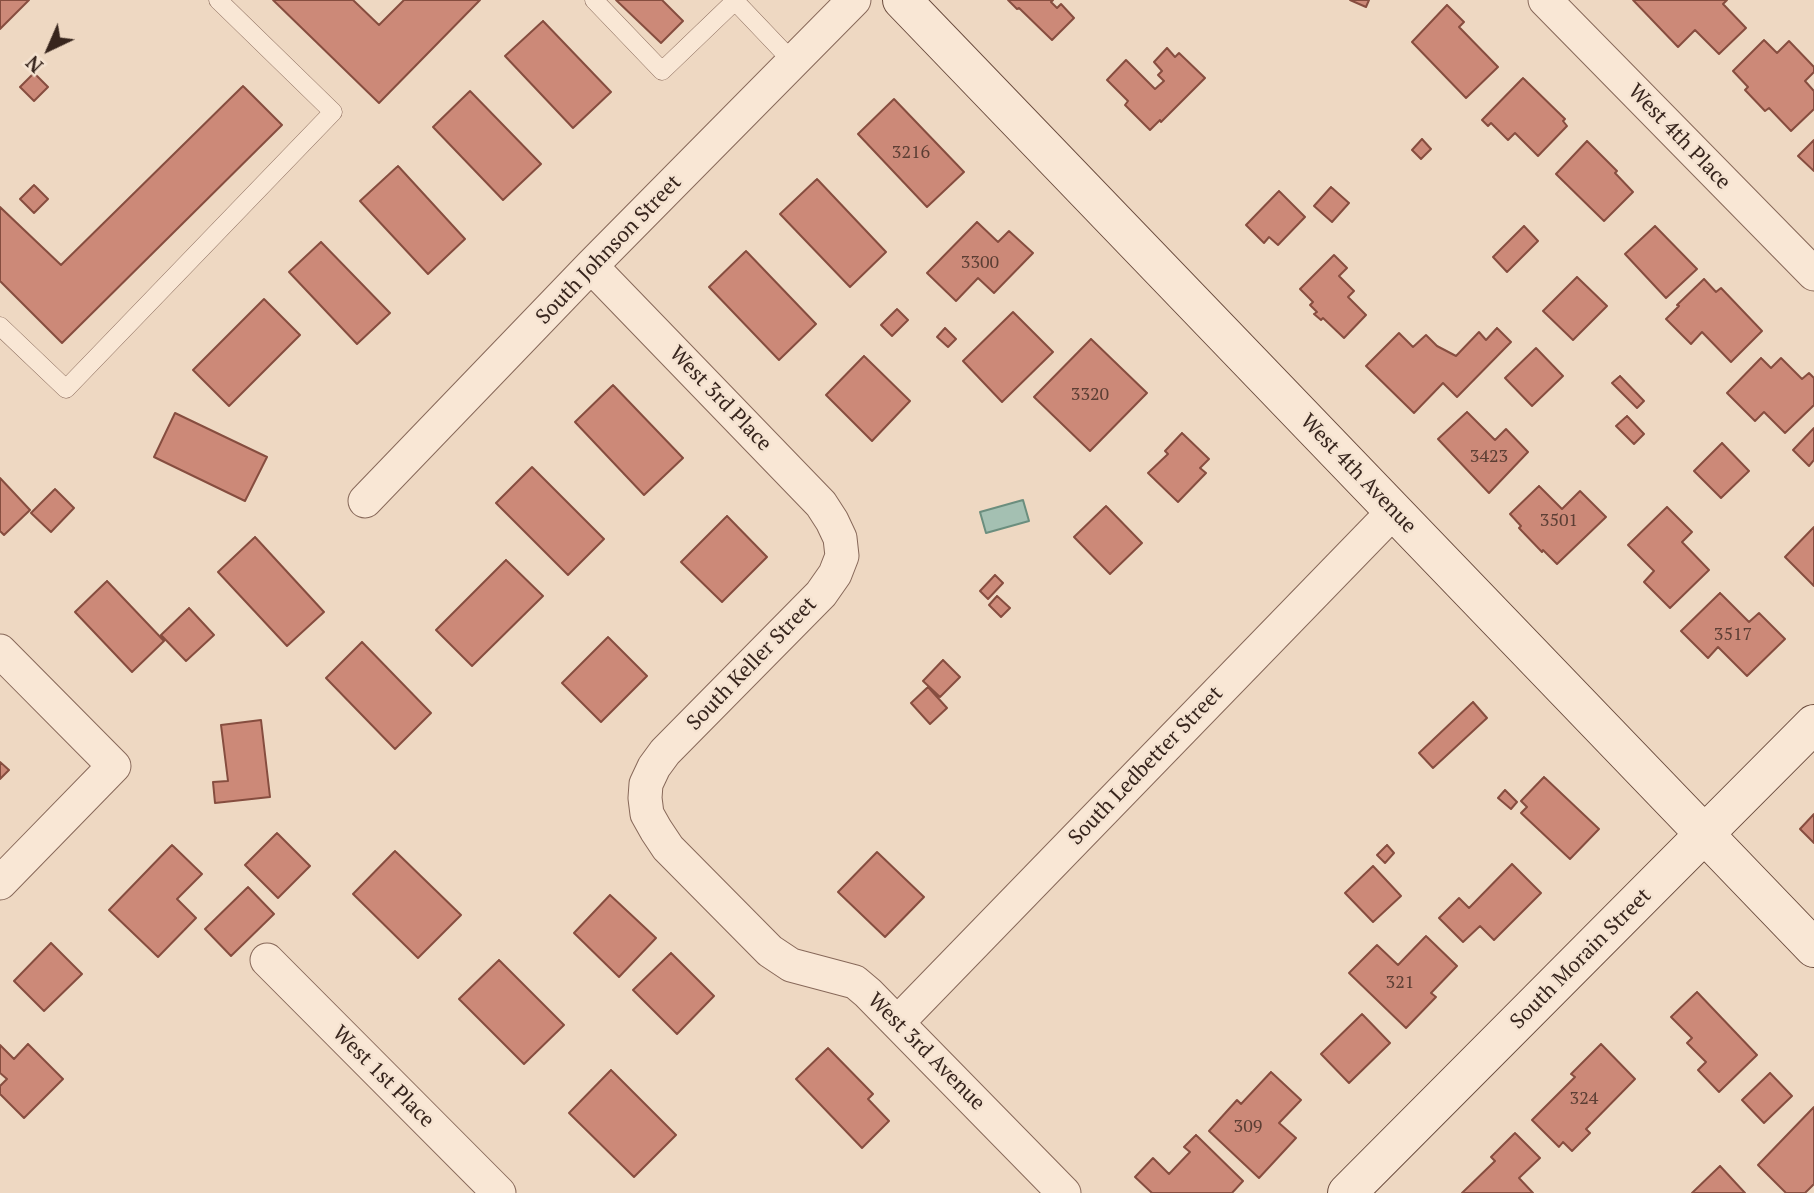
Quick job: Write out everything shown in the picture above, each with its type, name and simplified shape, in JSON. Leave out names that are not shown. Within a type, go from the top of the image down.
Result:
[{"type":"street","name":"South Johnson Street","points":[[365,501],[591,266],[854,0]]},
{"type":"street","name":"West 4th Avenue","points":[[902,0],[1814,948]]},
{"type":"street","name":"West 4th Place","points":[[1545,0],[1814,274]]},
{"type":"street","name":"West 3rd Place","points":[[591,266],[811,493],[832,521],[839,538]]},
{"type":"street","name":"South Ledbetter Street","points":[[898,1023],[1394,511]]},
{"type":"street","name":"South Keller Street","points":[[646,783],[666,752],[821,594],[835,574],[842,556],[839,538]]},
{"type":"street","points":[[0,651],[114,766],[0,883]]},
{"type":"street","name":"South Morain Street","points":[[1347,1193],[1814,724]]},
{"type":"street","name":"West 3rd Avenue","points":[[646,783],[647,814],[668,848],[770,951],[790,965],[855,982],[1064,1193]]},
{"type":"street","name":"West 1st Place","points":[[267,960],[499,1193]]},
{"type":"lane","points":[[0,326],[66,389],[333,112],[218,0]]},
{"type":"lane","points":[[594,0],[662,71],[736,1],[793,62]]},
{"type":"shaded area","points":[[1023,500],[1029,521],[986,533],[980,512]]},
{"type":"building","points":[[0,0],[29,0],[0,29]]},
{"type":"building","points":[[273,0],[353,0],[379,25],[404,0],[480,0],[379,103]]},
{"type":"building","points":[[616,0],[662,0],[683,21],[661,43]]},
{"type":"building","points":[[1008,0],[1053,0],[1051,2],[1057,8],[1061,4],[1074,18],[1052,40]]},
{"type":"building","points":[[1350,0],[1369,0],[1366,7]]},
{"type":"building","points":[[1633,0],[1727,0],[1723,4],[1746,28],[1719,54],[1695,30],[1678,47]]},
{"type":"building","points":[[1447,5],[1464,22],[1459,27],[1498,67],[1466,98],[1412,42]]},
{"type":"building","points":[[543,21],[611,92],[573,128],[505,56]]},
{"type":"building","points":[[1764,40],[1777,53],[1789,41],[1814,67],[1814,72],[1805,81],[1814,91],[1814,109],[1791,131],[1769,108],[1765,111],[1745,90],[1748,87],[1733,71]]},
{"type":"building","points":[[1167,48],[1175,57],[1179,53],[1205,78],[1150,130],[1125,105],[1128,101],[1107,80],[1126,60],[1155,89],[1164,81],[1158,75],[1162,71],[1154,62]]},
{"type":"building","points":[[34,73],[48,87],[34,101],[20,87]]},
{"type":"building","points":[[1523,78],[1565,119],[1563,121],[1567,126],[1538,156],[1515,133],[1508,140],[1491,123],[1488,126],[1482,120]]},
{"type":"building","points":[[243,86],[282,125],[62,343],[0,281],[0,207],[61,265]]},
{"type":"building","points":[[470,91],[541,164],[503,200],[433,127]]},
{"type":"building","points":[[894,99],[964,172],[927,207],[858,134]]},
{"type":"building","points":[[1422,139],[1431,149],[1421,159],[1412,150]]},
{"type":"building","points":[[1814,140],[1814,171],[1798,156]]},
{"type":"building","points":[[1587,141],[1617,171],[1615,173],[1633,192],[1604,221],[1556,174]]},
{"type":"building","points":[[398,166],[465,239],[428,274],[360,201]]},
{"type":"building","points":[[817,179],[886,252],[850,287],[780,214]]},
{"type":"building","points":[[34,185],[48,199],[34,213],[20,199]]},
{"type":"building","points":[[1331,187],[1349,203],[1332,222],[1314,206]]},
{"type":"building","points":[[1279,191],[1305,217],[1278,245],[1269,237],[1264,243],[1246,225]]},
{"type":"building","points":[[977,222],[998,242],[1009,231],[1033,253],[994,293],[978,278],[956,301],[927,273]]},
{"type":"building","points":[[1524,226],[1538,241],[1507,272],[1493,257]]},
{"type":"building","points":[[1655,226],[1697,269],[1666,298],[1625,254]]},
{"type":"building","points":[[321,242],[390,313],[357,344],[289,272]]},
{"type":"building","points":[[746,251],[816,324],[779,360],[709,287]]},
{"type":"building","points":[[1334,255],[1347,268],[1339,276],[1354,291],[1348,297],[1366,315],[1344,338],[1323,318],[1321,320],[1314,314],[1317,312],[1310,305],[1313,302],[1300,289]]},
{"type":"building","points":[[1577,277],[1607,306],[1573,340],[1543,311]]},
{"type":"building","points":[[1704,279],[1716,292],[1721,288],[1762,331],[1731,362],[1702,332],[1691,344],[1666,319]]},
{"type":"building","points":[[264,299],[300,335],[229,406],[193,370]]},
{"type":"building","points":[[897,309],[908,320],[892,336],[881,325]]},
{"type":"building","points":[[1013,312],[1053,352],[1002,402],[963,361]]},
{"type":"building","points":[[945,328],[956,339],[948,347],[937,337]]},
{"type":"building","points":[[1497,328],[1511,342],[1457,397],[1443,383],[1414,413],[1366,366],[1399,333],[1413,347],[1426,335],[1437,346],[1456,356],[1479,332],[1486,340]]},
{"type":"building","points":[[1091,339],[1147,393],[1090,451],[1034,397]]},
{"type":"building","points":[[1536,348],[1563,376],[1532,406],[1505,378]]},
{"type":"building","points":[[864,356],[910,401],[872,441],[826,395]]},
{"type":"building","points":[[1761,358],[1771,368],[1781,358],[1802,379],[1809,373],[1814,378],[1814,405],[1785,433],[1764,412],[1755,421],[1727,393]]},
{"type":"building","points":[[1620,376],[1644,401],[1637,408],[1612,383]]},
{"type":"building","points":[[613,385],[683,458],[644,495],[575,422]]},
{"type":"building","points":[[1467,412],[1495,440],[1506,429],[1528,452],[1489,493],[1438,439]]},
{"type":"building","points":[[175,413],[267,457],[245,501],[154,457]]},
{"type":"building","points":[[1627,416],[1644,434],[1634,444],[1616,426]]},
{"type":"building","points":[[1814,428],[1814,460],[1809,466],[1793,450]]},
{"type":"building","points":[[1182,433],[1209,459],[1200,468],[1206,473],[1178,502],[1148,473],[1168,454],[1165,451]]},
{"type":"building","points":[[1722,443],[1749,471],[1721,498],[1694,471]]},
{"type":"building","points":[[532,467],[604,539],[568,575],[496,503]]},
{"type":"building","points":[[0,478],[30,510],[4,535],[0,531]]},
{"type":"building","points":[[1539,486],[1562,509],[1580,491],[1606,517],[1557,564],[1519,528],[1521,526],[1510,514]]},
{"type":"building","points":[[55,489],[74,508],[51,532],[31,513]]},
{"type":"building","points":[[1106,506],[1142,543],[1110,574],[1074,537]]},
{"type":"building","points":[[1667,507],[1692,532],[1682,542],[1709,570],[1670,608],[1644,582],[1654,571],[1628,545]]},
{"type":"building","points":[[727,516],[767,557],[722,602],[681,562]]},
{"type":"building","points":[[1814,527],[1814,586],[1785,557]]},
{"type":"building","points":[[255,537],[324,612],[287,646],[218,572]]},
{"type":"building","points":[[506,560],[543,596],[472,666],[436,630]]},
{"type":"building","points":[[995,575],[1003,583],[988,599],[980,591]]},
{"type":"building","points":[[107,581],[164,641],[132,672],[75,612]]},
{"type":"building","points":[[1720,593],[1749,622],[1759,613],[1785,639],[1747,676],[1718,647],[1708,658],[1681,631]]},
{"type":"building","points":[[997,596],[1010,608],[1001,617],[989,605]]},
{"type":"building","points":[[189,608],[214,635],[186,661],[161,635]]},
{"type":"building","points":[[608,637],[647,676],[601,722],[562,683]]},
{"type":"building","points":[[362,642],[431,713],[395,749],[326,678]]},
{"type":"building","points":[[943,660],[960,677],[940,697],[923,681]]},
{"type":"building","points":[[928,687],[947,708],[930,724],[911,703]]},
{"type":"building","points":[[1473,702],[1487,718],[1433,768],[1419,753]]},
{"type":"building","points":[[261,720],[270,797],[215,803],[213,782],[228,781],[221,725]]},
{"type":"building","points":[[0,762],[9,770],[0,779]]},
{"type":"building","points":[[1544,777],[1599,829],[1570,859],[1521,813],[1527,807],[1521,801]]},
{"type":"building","points":[[1505,790],[1517,802],[1511,809],[1498,798]]},
{"type":"building","points":[[1814,814],[1814,843],[1800,829]]},
{"type":"building","points":[[277,833],[310,866],[278,898],[245,865]]},
{"type":"building","points":[[172,845],[202,874],[177,899],[196,918],[158,957],[109,910]]},
{"type":"building","points":[[1387,845],[1394,853],[1385,863],[1377,855]]},
{"type":"building","points":[[395,851],[461,915],[418,958],[353,894]]},
{"type":"building","points":[[877,852],[924,897],[885,937],[838,892]]},
{"type":"building","points":[[1512,864],[1541,893],[1494,940],[1480,926],[1463,942],[1439,918],[1459,898],[1469,908]]},
{"type":"building","points":[[1373,866],[1401,896],[1373,922],[1345,893]]},
{"type":"building","points":[[248,887],[274,914],[231,956],[205,929]]},
{"type":"building","points":[[610,895],[656,938],[619,977],[574,933]]},
{"type":"building","points":[[1426,936],[1457,966],[1431,993],[1436,997],[1406,1028],[1349,973],[1377,945],[1398,965]]},
{"type":"building","points":[[51,943],[82,974],[44,1011],[14,981]]},
{"type":"building","points":[[671,953],[714,996],[677,1034],[633,990]]},
{"type":"building","points":[[499,960],[564,1025],[524,1064],[459,999]]},
{"type":"building","points":[[1697,992],[1757,1055],[1719,1092],[1698,1070],[1706,1062],[1687,1043],[1692,1038],[1671,1017]]},
{"type":"building","points":[[1362,1014],[1390,1043],[1349,1083],[1321,1054]]},
{"type":"building","points":[[28,1044],[63,1079],[24,1118],[0,1094],[0,1086],[7,1079],[0,1073],[0,1045],[14,1059]]},
{"type":"building","points":[[1601,1044],[1635,1079],[1586,1129],[1590,1133],[1572,1151],[1563,1142],[1559,1147],[1532,1120],[1575,1077],[1571,1074]]},
{"type":"building","points":[[828,1048],[873,1094],[868,1099],[889,1121],[862,1148],[796,1079]]},
{"type":"building","points":[[611,1070],[676,1135],[634,1177],[569,1113]]},
{"type":"building","points":[[1271,1072],[1301,1100],[1279,1123],[1296,1138],[1259,1178],[1209,1131],[1237,1100],[1241,1104]]},
{"type":"building","points":[[1770,1073],[1792,1096],[1764,1123],[1742,1100]]},
{"type":"building","points":[[1814,1107],[1814,1184],[1805,1193],[1786,1193],[1758,1165]]},
{"type":"building","points":[[1515,1133],[1540,1158],[1519,1178],[1533,1193],[1462,1193],[1495,1161],[1491,1157]]},
{"type":"building","points":[[1196,1135],[1243,1181],[1232,1193],[1152,1193],[1135,1177],[1153,1158],[1169,1174],[1190,1152],[1184,1147]]},
{"type":"building","points":[[1720,1166],[1745,1193],[1692,1193]]}]
